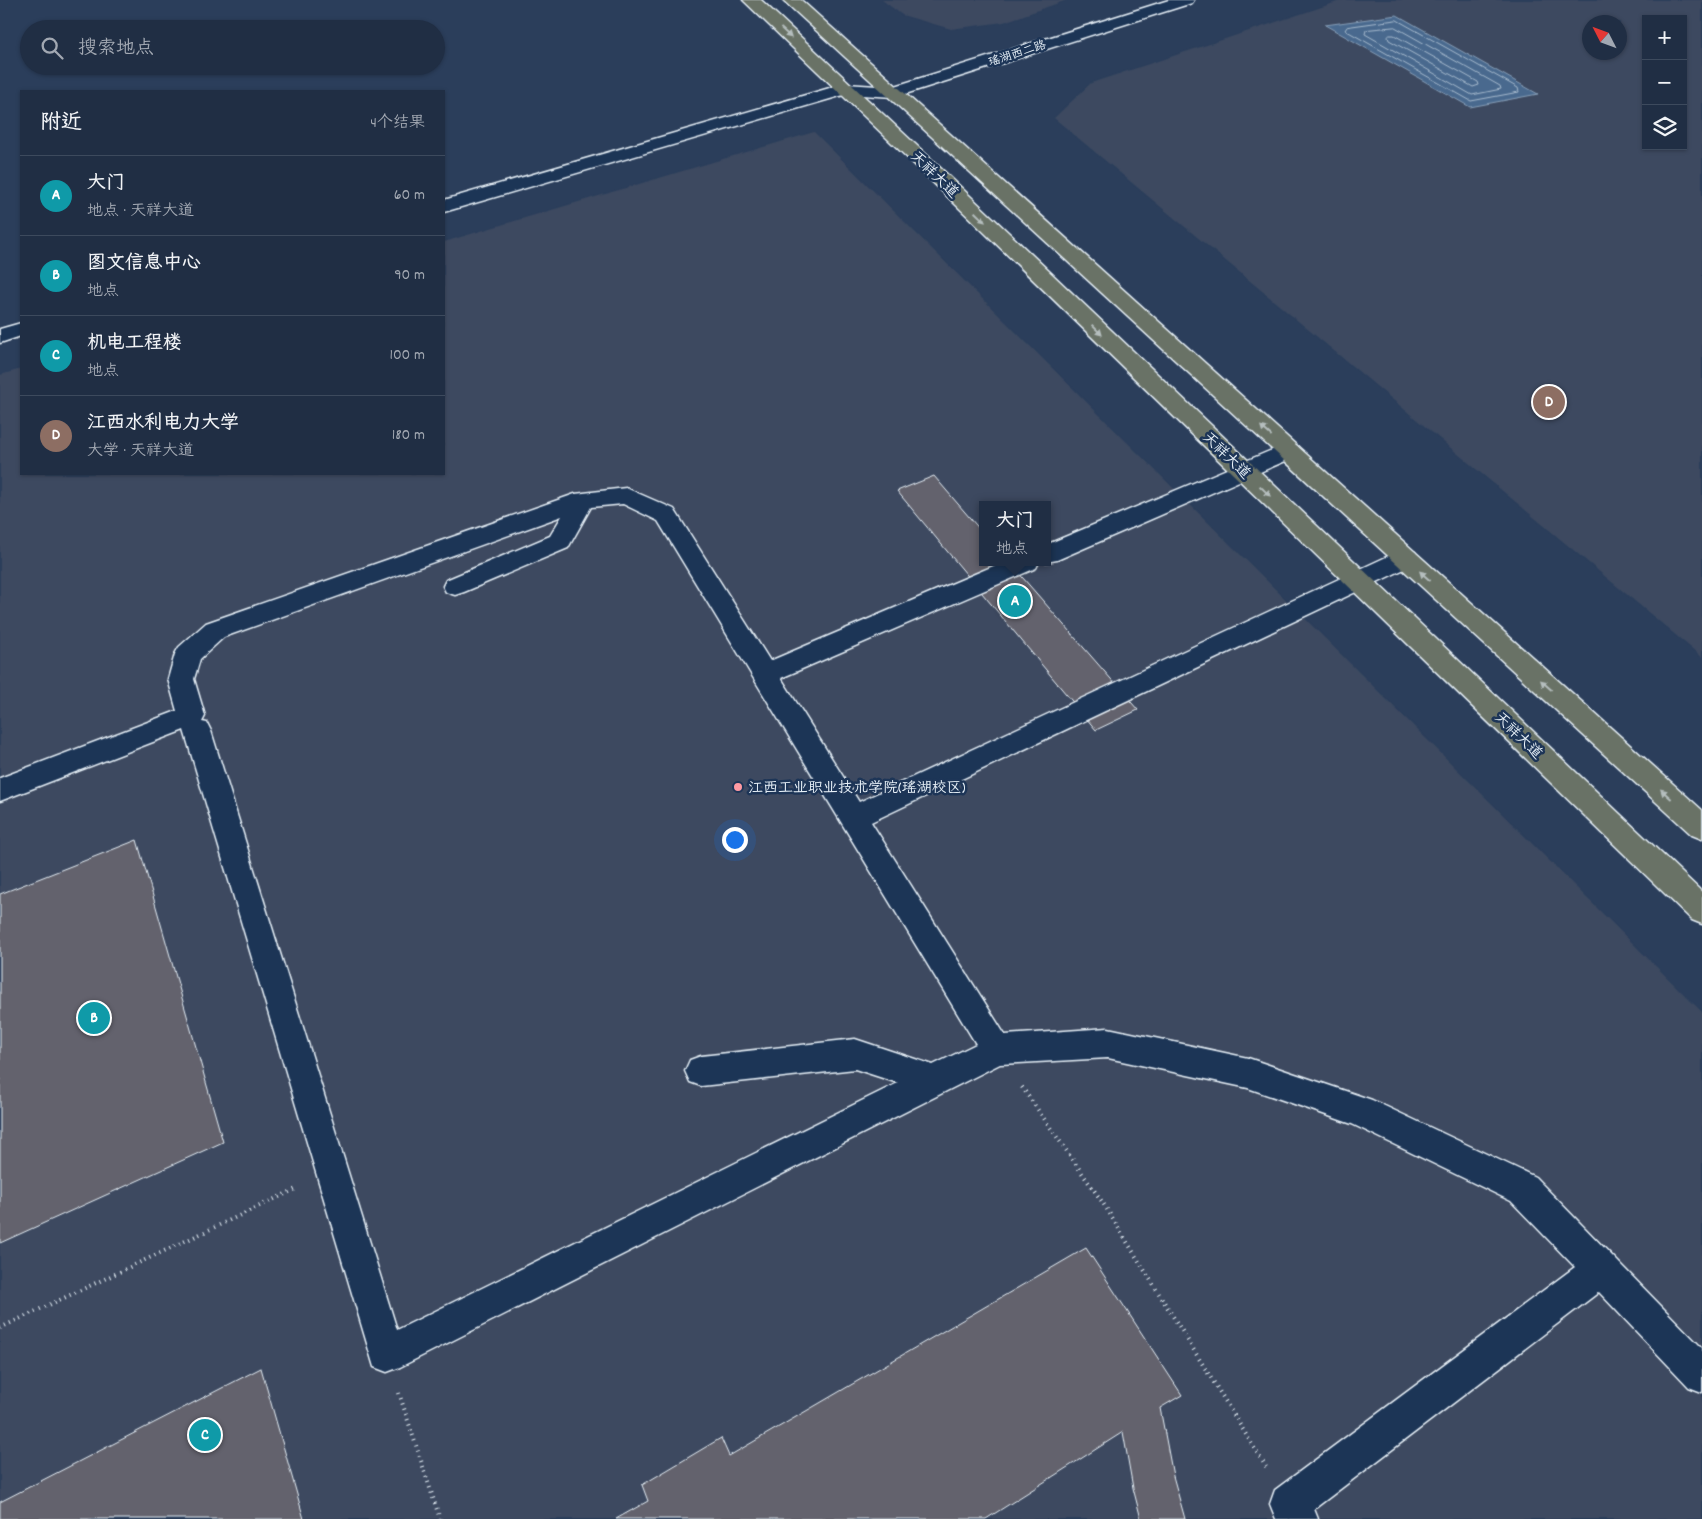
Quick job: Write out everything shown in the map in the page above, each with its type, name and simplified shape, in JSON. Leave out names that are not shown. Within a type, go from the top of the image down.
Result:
[{"type":"main road","name":"天祥大道","points":[[751,0],[1702,911]]},
{"type":"main road","name":"天祥大道","points":[[791,0],[1702,827]]},
{"type":"street","name":"瑶湖西二路","points":[[445,206],[846,89],[894,92],[1186,0]]},
{"type":"street","points":[[0,336],[20,330]]},
{"type":"street","points":[[1051,553],[1289,451]]},
{"type":"street","points":[[0,790],[192,716],[181,679],[188,654],[215,630],[583,500],[626,496],[666,515],[997,1050]]},
{"type":"street","points":[[455,586],[559,542],[583,500]]},
{"type":"street","points":[[853,818],[1406,558]]},
{"type":"street","points":[[764,674],[1018,566]]},
{"type":"street","points":[[197,731],[330,1173],[387,1354],[997,1050],[1108,1043],[1248,1072],[1360,1111],[1523,1189],[1702,1374]]},
{"type":"street","points":[[701,1071],[855,1054],[935,1081]]},
{"type":"street","points":[[1294,1511],[1601,1269]]},
{"type":"path","points":[[997,1050],[1103,1203],[1294,1511]]},
{"type":"path","points":[[0,1328],[330,1173]]},
{"type":"path","points":[[387,1354],[440,1519]]},
{"type":"shaded area","points":[[882,0],[1067,0],[1004,22],[951,29],[902,15]]},
{"type":"shaded area","points":[[1343,0],[1702,0],[1702,657],[1054,118],[1091,83]]},
{"type":"shaded area","name":"江西工业职业技术学院(瑶湖校区)","points":[[814,132],[1702,1012],[1702,1519],[0,1519],[0,375],[20,369],[20,475],[445,475],[445,242]]},
{"type":"water","points":[[1397,15],[1538,94],[1470,107],[1325,25]]},
{"type":"building","points":[[934,476],[979,528],[979,566],[1012,566],[1138,710],[1096,730],[897,491]]},
{"type":"building","points":[[137,840],[223,1142],[0,1243],[0,894]]},
{"type":"building","points":[[1086,1248],[1182,1395],[1160,1408],[1173,1476],[1185,1519],[1141,1519],[1133,1488],[1123,1432],[986,1519],[616,1519],[648,1501],[642,1485],[721,1438],[729,1456]]},
{"type":"building","points":[[261,1368],[304,1519],[0,1519],[0,1502]]},
{"type":"place","name":"江西水利电力大学","points":[[1549,402]]},
{"type":"place","name":"大门","points":[[1015,601]]},
{"type":"place","name":"江西工业职业技术学院(瑶湖校区)","points":[[738,787]]},
{"type":"place","name":"图文信息中心","points":[[94,1018]]},
{"type":"place","name":"机电工程楼","points":[[205,1435]]}]
